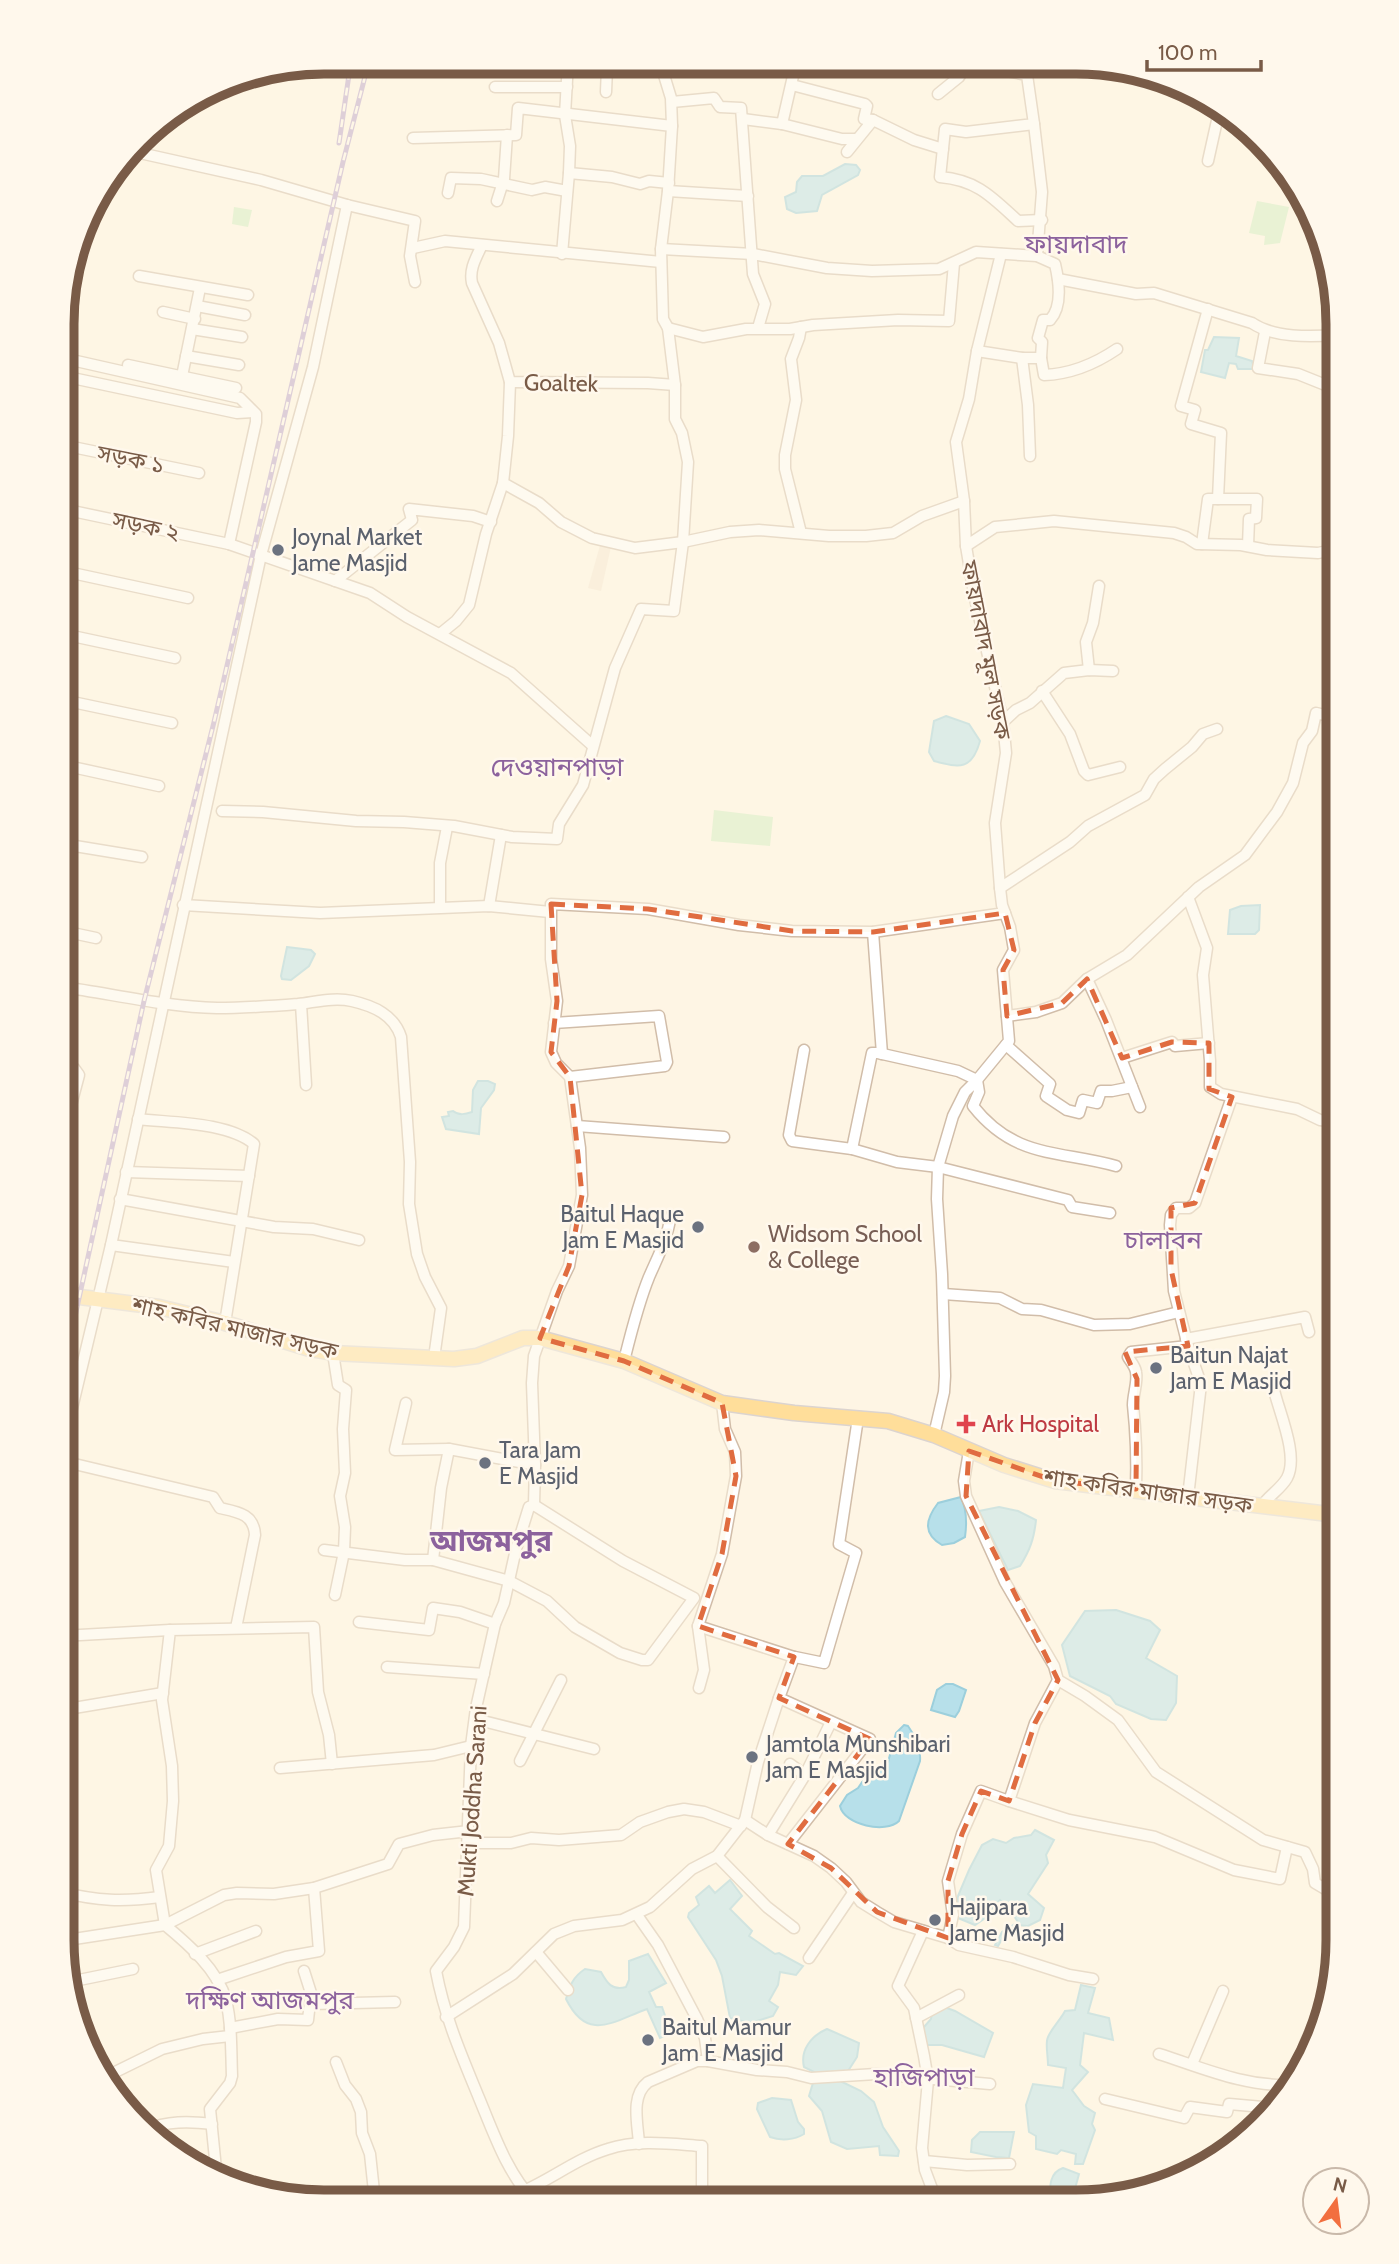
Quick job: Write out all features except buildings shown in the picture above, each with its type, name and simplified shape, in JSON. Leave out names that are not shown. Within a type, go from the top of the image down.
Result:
[{"type":"main road","name":"শাহ কবির মাজার সড়ক","points":[[74,1294],[98,1300],[159,1307],[333,1353],[454,1359],[477,1356],[523,1338],[540,1338],[624,1360],[722,1403],[936,1428],[969,1451],[1055,1481],[1326,1514]]},
{"type":"street","points":[[562,254],[570,146],[565,115],[568,74]]},
{"type":"street","points":[[606,92],[608,74]]},
{"type":"street","points":[[222,811],[404,822],[501,835],[557,839],[559,824],[583,785],[615,668],[641,609],[674,611],[683,542],[688,462],[682,433],[675,419],[675,385],[668,328],[663,319],[660,261],[672,126],[672,102],[664,74]]},
{"type":"street","points":[[782,124],[794,74]]},
{"type":"street","points":[[937,94],[961,74]]},
{"type":"street","points":[[1022,74],[1027,75],[1042,192],[1042,220],[1037,256]]},
{"type":"street","points":[[792,85],[865,104],[867,106],[864,119],[873,120],[914,140],[943,149]]},
{"type":"street","points":[[495,87],[567,87]]},
{"type":"street","points":[[672,102],[714,98],[720,107],[741,108],[753,274],[765,303],[758,328]]},
{"type":"street","points":[[413,138],[516,135],[518,108],[672,126]]},
{"type":"street","points":[[1208,161],[1218,118]]},
{"type":"street","points":[[743,119],[857,139]]},
{"type":"street","points":[[847,152],[873,120]]},
{"type":"street","points":[[1034,124],[966,132],[945,130],[940,177],[957,178],[975,184],[1018,221],[1042,220]]},
{"type":"street","points":[[497,201],[504,179],[507,135]]},
{"type":"street","points":[[141,154],[261,180],[415,221],[410,256],[415,282]]},
{"type":"street","points":[[569,173],[612,177],[640,184],[649,181],[668,187],[748,196]]},
{"type":"street","points":[[448,194],[450,178],[481,178],[532,190],[545,187],[567,191]]},
{"type":"street","points":[[74,1400],[111,1245],[261,555],[313,367],[347,205]]},
{"type":"street","points":[[413,248],[445,241],[562,254],[660,261]]},
{"type":"street","name":"Goaltek","points":[[482,245],[470,275],[499,343],[510,382],[675,385]]},
{"type":"street","points":[[661,249],[753,254],[827,268],[872,271],[939,269],[976,252],[1037,256],[1055,264],[1058,279],[1058,305],[1054,316],[1050,320],[1043,320],[1038,338],[1042,342],[1044,375],[1060,374],[1098,362],[1117,349]]},
{"type":"street","name":"ফায়দাবাদ মূল সড়ক","points":[[1001,254],[977,351],[969,399],[956,442],[964,501],[966,546],[1003,722],[1006,753],[995,823],[1000,888],[1014,950],[1003,970],[1009,1041],[1006,1045]]},
{"type":"street","points":[[668,328],[704,337],[758,328],[898,320],[949,321],[954,263]]},
{"type":"street","points":[[139,276],[248,295]]},
{"type":"street","points":[[1058,279],[1136,294],[1154,293],[1252,323],[1265,332],[1326,337]]},
{"type":"street","points":[[181,381],[201,288]]},
{"type":"street","points":[[197,306],[245,314]]},
{"type":"street","points":[[1208,309],[1181,406],[1195,410],[1191,425],[1221,433],[1218,499]]},
{"type":"street","points":[[163,312],[193,324],[242,337]]},
{"type":"street","points":[[801,327],[790,359],[796,400],[785,455],[785,469],[801,533]]},
{"type":"street","points":[[1265,332],[1258,368],[1298,374],[1326,385]]},
{"type":"street","points":[[977,351],[1041,358]]},
{"type":"street","points":[[186,356],[239,365]]},
{"type":"street","points":[[1022,358],[1028,405],[1030,456]]},
{"type":"street","points":[[74,360],[181,381],[236,388]]},
{"type":"street","points":[[128,365],[240,398],[257,417],[229,544]]},
{"type":"street","points":[[74,378],[237,413],[253,412]]},
{"type":"street","points":[[440,634],[456,621],[469,605],[503,483],[510,382]]},
{"type":"street","name":"সড়ক ১","points":[[74,447],[199,473]]},
{"type":"street","points":[[503,483],[539,503],[561,522],[592,538],[635,548],[683,542],[730,531],[759,530],[829,536],[892,533],[922,516],[964,501]]},
{"type":"street","points":[[1202,544],[1208,499],[1256,499],[1256,518],[1250,519],[1248,546]]},
{"type":"street","points":[[335,581],[412,520],[409,509],[473,516],[491,522]]},
{"type":"street","name":"সড়ক ২","points":[[74,511],[229,544],[370,593],[511,673],[593,746]]},
{"type":"street","points":[[966,546],[995,527],[1054,521],[1174,533],[1197,544],[1326,552]]},
{"type":"street","points":[[74,573],[188,598]]},
{"type":"street","points":[[1089,670],[1086,642],[1093,623],[1099,586]]},
{"type":"street","points":[[74,636],[175,658]]},
{"type":"street","points":[[1003,722],[1064,673],[1113,671]]},
{"type":"street","points":[[1042,691],[1070,734],[1088,775],[1121,766]]},
{"type":"street","points":[[74,702],[172,723]]},
{"type":"street","points":[[1007,1016],[1036,1012],[1062,1003],[1087,979],[1127,955],[1188,897],[1245,855],[1266,828],[1293,783],[1303,743],[1312,731],[1316,713],[1326,715]]},
{"type":"street","points":[[1000,888],[1070,842],[1088,826],[1145,796],[1154,779],[1192,747],[1202,734],[1217,729]]},
{"type":"street","points":[[74,767],[159,786]]},
{"type":"street","points":[[440,907],[440,863],[447,827]]},
{"type":"street","points":[[489,906],[501,835]]},
{"type":"street","points":[[74,846],[142,857]]},
{"type":"street","points":[[1188,897],[1207,948],[1203,975],[1210,1087],[1233,1097],[1297,1109],[1326,1121]]},
{"type":"street","points":[[554,1023],[659,1016],[667,1062],[665,1066],[570,1077],[553,1058],[551,1052],[554,1023],[557,1001],[551,959],[551,904],[648,909],[792,931],[873,932],[1005,913]]},
{"type":"street","points":[[183,905],[320,913],[489,906],[550,912]]},
{"type":"street","points":[[873,932],[882,1054]]},
{"type":"street","points":[[74,933],[96,938]]},
{"type":"street","points":[[1087,979],[1122,1058],[1140,1108]]},
{"type":"street","points":[[74,989],[215,1008],[301,1004],[334,999],[353,1001],[387,1014],[397,1023],[401,1037],[410,1162],[409,1204],[417,1254],[441,1308],[434,1358]]},
{"type":"street","points":[[301,1004],[306,1085]]},
{"type":"street","points":[[1122,1058],[1172,1042],[1175,1045],[1209,1043]]},
{"type":"street","points":[[936,1428],[945,1376],[938,1167],[953,1116],[965,1092],[1006,1045],[1050,1084],[1046,1096],[1067,1110],[1079,1113],[1083,1100],[1097,1103],[1101,1091],[1132,1087]]},
{"type":"street","points":[[804,1050],[789,1139],[792,1141],[852,1149],[897,1161],[938,1167],[1068,1200],[1072,1207],[1110,1213]]},
{"type":"street","points":[[852,1149],[872,1053],[958,1071],[977,1080]]},
{"type":"street","points":[[74,1068],[79,1074],[74,1093]]},
{"type":"street","name":"Mukti Joddha Sarani","points":[[523,2190],[503,2156],[446,2017],[436,1971],[454,1947],[464,1927],[471,1746],[475,1719],[495,1624],[529,1507],[534,1505],[534,1356],[569,1266],[582,1195],[570,1077]]},
{"type":"street","points":[[977,1080],[979,1092],[973,1106],[1002,1134],[1031,1149],[1116,1166]]},
{"type":"street","points":[[1188,1497],[1201,1384],[1179,1312],[1171,1269],[1171,1215],[1176,1208],[1189,1208],[1195,1203],[1233,1097]]},
{"type":"street","points":[[138,1119],[219,1128],[245,1136],[254,1144],[225,1323]]},
{"type":"street","points":[[577,1126],[724,1137]]},
{"type":"street","points":[[126,1172],[249,1176]]},
{"type":"street","points":[[120,1199],[274,1227],[313,1229],[359,1240]]},
{"type":"street","points":[[624,1360],[649,1278],[661,1254],[671,1216]]},
{"type":"street","points":[[111,1245],[234,1262]]},
{"type":"street","points":[[943,1294],[1000,1298],[1022,1309],[1041,1310],[1094,1325],[1130,1324],[1179,1312]]},
{"type":"street","points":[[1136,1489],[1138,1450],[1135,1442],[1133,1404],[1137,1379],[1136,1369],[1128,1357],[1131,1352],[1305,1317],[1309,1332]]},
{"type":"street","points":[[333,1353],[338,1385],[346,1390],[343,1429],[345,1473],[340,1496],[345,1527],[344,1552],[335,1595]]},
{"type":"street","points":[[1261,1507],[1289,1476],[1292,1451],[1274,1390]]},
{"type":"street","points":[[699,1688],[704,1670],[698,1626],[722,1554],[736,1476],[735,1452],[725,1429],[722,1403]]},
{"type":"street","points":[[406,1404],[395,1450],[449,1449],[535,1465]]},
{"type":"street","points":[[795,1657],[824,1663],[856,1553],[839,1544],[858,1418]]},
{"type":"street","points":[[433,1560],[441,1488],[449,1449]]},
{"type":"street","points":[[969,1451],[964,1481],[966,1496],[1005,1582],[1054,1667],[1058,1680],[1118,1720],[1156,1772],[1263,1840],[1305,1852],[1315,1883],[1326,1890]]},
{"type":"street","points":[[74,1464],[213,1497],[220,1508],[242,1513],[250,1518],[255,1527],[255,1535],[236,1628]]},
{"type":"street","points":[[324,1550],[405,1560],[433,1560],[509,1581],[547,1601],[575,1627],[620,1653],[648,1660],[677,1618],[694,1600],[623,1561],[534,1505]]},
{"type":"street","points":[[359,1622],[429,1630],[433,1608],[460,1612],[495,1624]]},
{"type":"street","points":[[446,2017],[513,1974],[554,1934],[574,1926],[622,1920],[637,1915],[667,1894],[692,1869],[717,1856],[743,1823],[755,1771],[794,1657],[698,1626]]},
{"type":"street","points":[[74,1635],[314,1627],[318,1692],[330,1735],[332,1764]]},
{"type":"street","points":[[170,1630],[163,1692],[173,1766],[173,1801],[169,1846],[156,1870],[165,1925],[217,1980],[225,1997],[232,2076],[230,2083],[210,2109],[216,2166]]},
{"type":"street","points":[[387,1667],[484,1674]]},
{"type":"street","points":[[520,1761],[561,1680]]},
{"type":"street","points":[[1009,1801],[1035,1723],[1058,1680]]},
{"type":"street","points":[[74,1708],[163,1692]]},
{"type":"street","points":[[779,1698],[870,1739],[788,1844]]},
{"type":"street","points":[[475,1719],[594,1749]]},
{"type":"street","points":[[768,1835],[805,1775],[831,1722]]},
{"type":"street","points":[[280,1769],[434,1755],[471,1746]]},
{"type":"street","points":[[790,1764],[805,1775]]},
{"type":"street","points":[[948,1938],[953,1915],[948,1881],[962,1834],[981,1791],[1069,1819],[1155,1837],[1234,1870],[1280,1880],[1287,1847]]},
{"type":"street","points":[[74,1939],[165,1925],[224,1895],[274,1894],[314,1888],[388,1864],[399,1844],[432,1835],[511,1843],[531,1838],[559,1840],[621,1835],[640,1822],[684,1809],[743,1823],[788,1844],[831,1868],[862,1902],[894,1922],[948,1938],[959,1945],[1093,1979]]},
{"type":"street","points":[[717,1856],[767,1908],[794,1928]]},
{"type":"street","points":[[217,1980],[286,1957],[319,1951],[314,1888]]},
{"type":"street","points":[[808,1958],[853,1893]]},
{"type":"street","points":[[74,1894],[109,1901],[160,1897]]},
{"type":"street","points":[[637,1915],[658,1945],[697,2019],[705,2038],[708,2062]]},
{"type":"street","points":[[195,1954],[256,1931]]},
{"type":"street","points":[[923,1931],[898,1986],[909,2000],[916,2018],[928,2080],[922,2128],[923,2161],[933,2190]]},
{"type":"street","points":[[536,1952],[568,1990]]},
{"type":"street","points":[[77,1981],[133,1969]]},
{"type":"street","points":[[112,2073],[162,2049],[278,2019],[308,2020],[311,1993],[304,1971]]},
{"type":"street","points":[[1192,2064],[1223,1992]]},
{"type":"street","points":[[916,2018],[959,1995]]},
{"type":"street","points":[[311,2004],[395,2002]]},
{"type":"street","points":[[1159,2054],[1232,2078],[1262,2085],[1280,2084]]},
{"type":"street","points":[[639,2144],[636,2110],[641,2087],[697,2061],[811,2078],[876,2074],[990,2084]]},
{"type":"street","points":[[336,2062],[360,2112],[362,2133],[370,2154],[374,2190]]},
{"type":"street","points":[[1105,2099],[1184,2118],[1190,2106],[1227,2112],[1229,2104],[1261,2107]]},
{"type":"street","points":[[156,2125],[164,2122],[212,2124]]},
{"type":"street","points":[[526,2190],[607,2149],[639,2144],[702,2146],[702,2190]]},
{"type":"street","points":[[923,2161],[967,2165],[1010,2164]]},
{"type":"highlighted area","points":[[551,904],[648,909],[792,931],[873,932],[1005,913],[1014,950],[1003,970],[1007,1016],[1062,1003],[1087,979],[1122,1058],[1172,1042],[1209,1043],[1209,1089],[1232,1097],[1195,1203],[1171,1208],[1171,1269],[1188,1346],[1125,1352],[1137,1379],[1136,1489],[1055,1481],[969,1451],[966,1496],[1058,1680],[1035,1723],[1009,1801],[981,1791],[962,1834],[948,1881],[948,1938],[877,1912],[831,1868],[788,1844],[870,1739],[779,1698],[794,1657],[698,1626],[722,1554],[736,1476],[722,1403],[624,1361],[540,1338],[569,1266],[582,1195],[570,1077],[551,1052],[557,1001]]},
{"type":"shaded area","points":[[603,535],[613,538],[601,591],[588,588]]},
{"type":"green space","points":[[1257,201],[1289,207],[1280,243],[1264,245],[1265,236],[1249,233]]},
{"type":"green space","points":[[234,207],[252,210],[248,227],[232,224]]},
{"type":"green space","points":[[714,810],[773,817],[770,846],[711,841]]},
{"type":"water","points":[[845,164],[856,165],[860,170],[858,175],[822,195],[817,211],[796,213],[787,209],[785,197],[796,192],[797,182],[802,176],[823,176]]},
{"type":"water","points":[[1214,337],[1239,338],[1236,356],[1252,361],[1254,369],[1238,369],[1236,364],[1229,363],[1225,378],[1201,372],[1205,350],[1208,350]]},
{"type":"water","points":[[946,716],[969,724],[980,741],[969,762],[951,765],[934,761],[929,752],[934,721]]},
{"type":"water","points":[[1260,905],[1259,930],[1255,934],[1228,934],[1230,910],[1241,906]]},
{"type":"water","points":[[287,947],[311,950],[315,954],[309,966],[291,980],[282,979],[281,976]]},
{"type":"water","points":[[478,1081],[495,1084],[494,1090],[481,1108],[479,1134],[446,1129],[442,1117],[449,1116],[448,1112],[472,1112],[473,1090]]},
{"type":"water","points":[[961,1497],[966,1517],[965,1537],[942,1545],[929,1531],[930,1515],[938,1503]]},
{"type":"water","points":[[999,1507],[1018,1511],[1036,1520],[1033,1539],[1020,1566],[1008,1570],[979,1511]]},
{"type":"water","points":[[1116,1610],[1150,1621],[1160,1630],[1146,1658],[1177,1676],[1176,1703],[1166,1720],[1151,1719],[1116,1704],[1110,1696],[1070,1676],[1062,1645],[1085,1611]]},
{"type":"water","points":[[946,1684],[966,1690],[955,1717],[931,1710],[937,1690]]},
{"type":"water","points":[[904,1725],[908,1726],[915,1738],[920,1761],[899,1821],[885,1827],[857,1823],[843,1813],[840,1806],[869,1772],[888,1762],[896,1733]]},
{"type":"water","points":[[1035,1830],[1054,1840],[1046,1855],[1048,1863],[1028,1894],[1044,1908],[1040,1920],[1028,1926],[1017,1925],[1006,1932],[998,1946],[995,1945],[1002,1932],[1018,1922],[1010,1910],[1000,1900],[988,1916],[975,1925],[958,1918],[958,1896],[982,1845],[993,1839],[1006,1843],[1014,1838],[1031,1835]]},
{"type":"water","points":[[730,1880],[742,1896],[730,1909],[752,1931],[749,1936],[775,1954],[779,1953],[803,1966],[796,1975],[780,1972],[778,1985],[769,2001],[778,2007],[773,2016],[750,2023],[730,2018],[716,1960],[688,1917],[699,1905],[696,1897],[709,1886],[715,1893]]},
{"type":"water","points":[[648,1954],[666,1983],[649,1992],[656,2007],[662,2007],[671,2033],[660,2038],[647,2009],[602,2025],[592,2025],[574,2013],[566,1999],[572,1982],[581,1972],[585,1969],[601,1972],[610,1985],[617,1988],[626,1987],[629,1980],[629,1961]]},
{"type":"water","points":[[1081,1985],[1095,1988],[1088,2013],[1109,2018],[1113,2040],[1084,2033],[1080,2065],[1088,2072],[1072,2090],[1084,2106],[1095,2113],[1092,2124],[1095,2130],[1083,2164],[1075,2164],[1076,2154],[1061,2150],[1057,2154],[1036,2149],[1036,2136],[1029,2132],[1026,2105],[1033,2084],[1063,2088],[1066,2068],[1048,2065],[1047,2041],[1065,2011],[1075,2010]]},
{"type":"water","points":[[944,2007],[993,2033],[984,2057],[942,2045],[925,2045],[923,2028],[931,2019],[932,2013]]},
{"type":"water","points":[[827,2029],[859,2043],[857,2057],[848,2071],[818,2074],[804,2067],[808,2044]]},
{"type":"water","points":[[836,2079],[861,2091],[874,2102],[883,2127],[899,2151],[898,2156],[880,2155],[879,2146],[847,2149],[831,2142],[822,2111],[809,2096],[813,2083]]},
{"type":"water","points":[[772,2098],[791,2100],[804,2134],[787,2139],[770,2137],[757,2109],[758,2103]]},
{"type":"water","points":[[980,2132],[1014,2132],[1009,2158],[971,2152],[972,2140]]},
{"type":"water","points":[[1063,2168],[1079,2174],[1075,2190],[1050,2190],[1052,2178]]},
{"type":"railway","points":[[339,143],[349,74]]},
{"type":"railway","points":[[74,1321],[144,1001],[214,722],[366,74]]},
{"type":"place","name":"Joynal Market Jame Masjid","points":[[278,550]]},
{"type":"place","name":"Baitul Haque Jam E Masjid","points":[[698,1227]]},
{"type":"place","name":"Widsom School & College","points":[[754,1247]]},
{"type":"place","name":"Baitun Najat Jam E Masjid","points":[[1156,1368]]},
{"type":"place","name":"Ark Hospital","points":[[966,1424]]},
{"type":"place","name":"Tara Jam E Masjid","points":[[485,1463]]},
{"type":"place","name":"Jamtola Munshibari Jam E Masjid","points":[[752,1757]]},
{"type":"place","name":"Hajipara Jame Masjid","points":[[935,1920]]},
{"type":"place","name":"Baitul Mamur Jam E Masjid","points":[[648,2040]]},
{"type":"district","name":"ফায়দাবাদ","points":[[1076,244]]},
{"type":"district","name":"দেওয়ানপাড়া","points":[[557,767]]},
{"type":"district","name":"চালাবন","points":[[1163,1240]]},
{"type":"district","name":"আজমপুর","points":[[491,1541]]},
{"type":"district","name":"দক্ষিণ আজমপুর","points":[[270,2000]]},
{"type":"district","name":"হাজিপাড়া","points":[[924,2077]]}]
